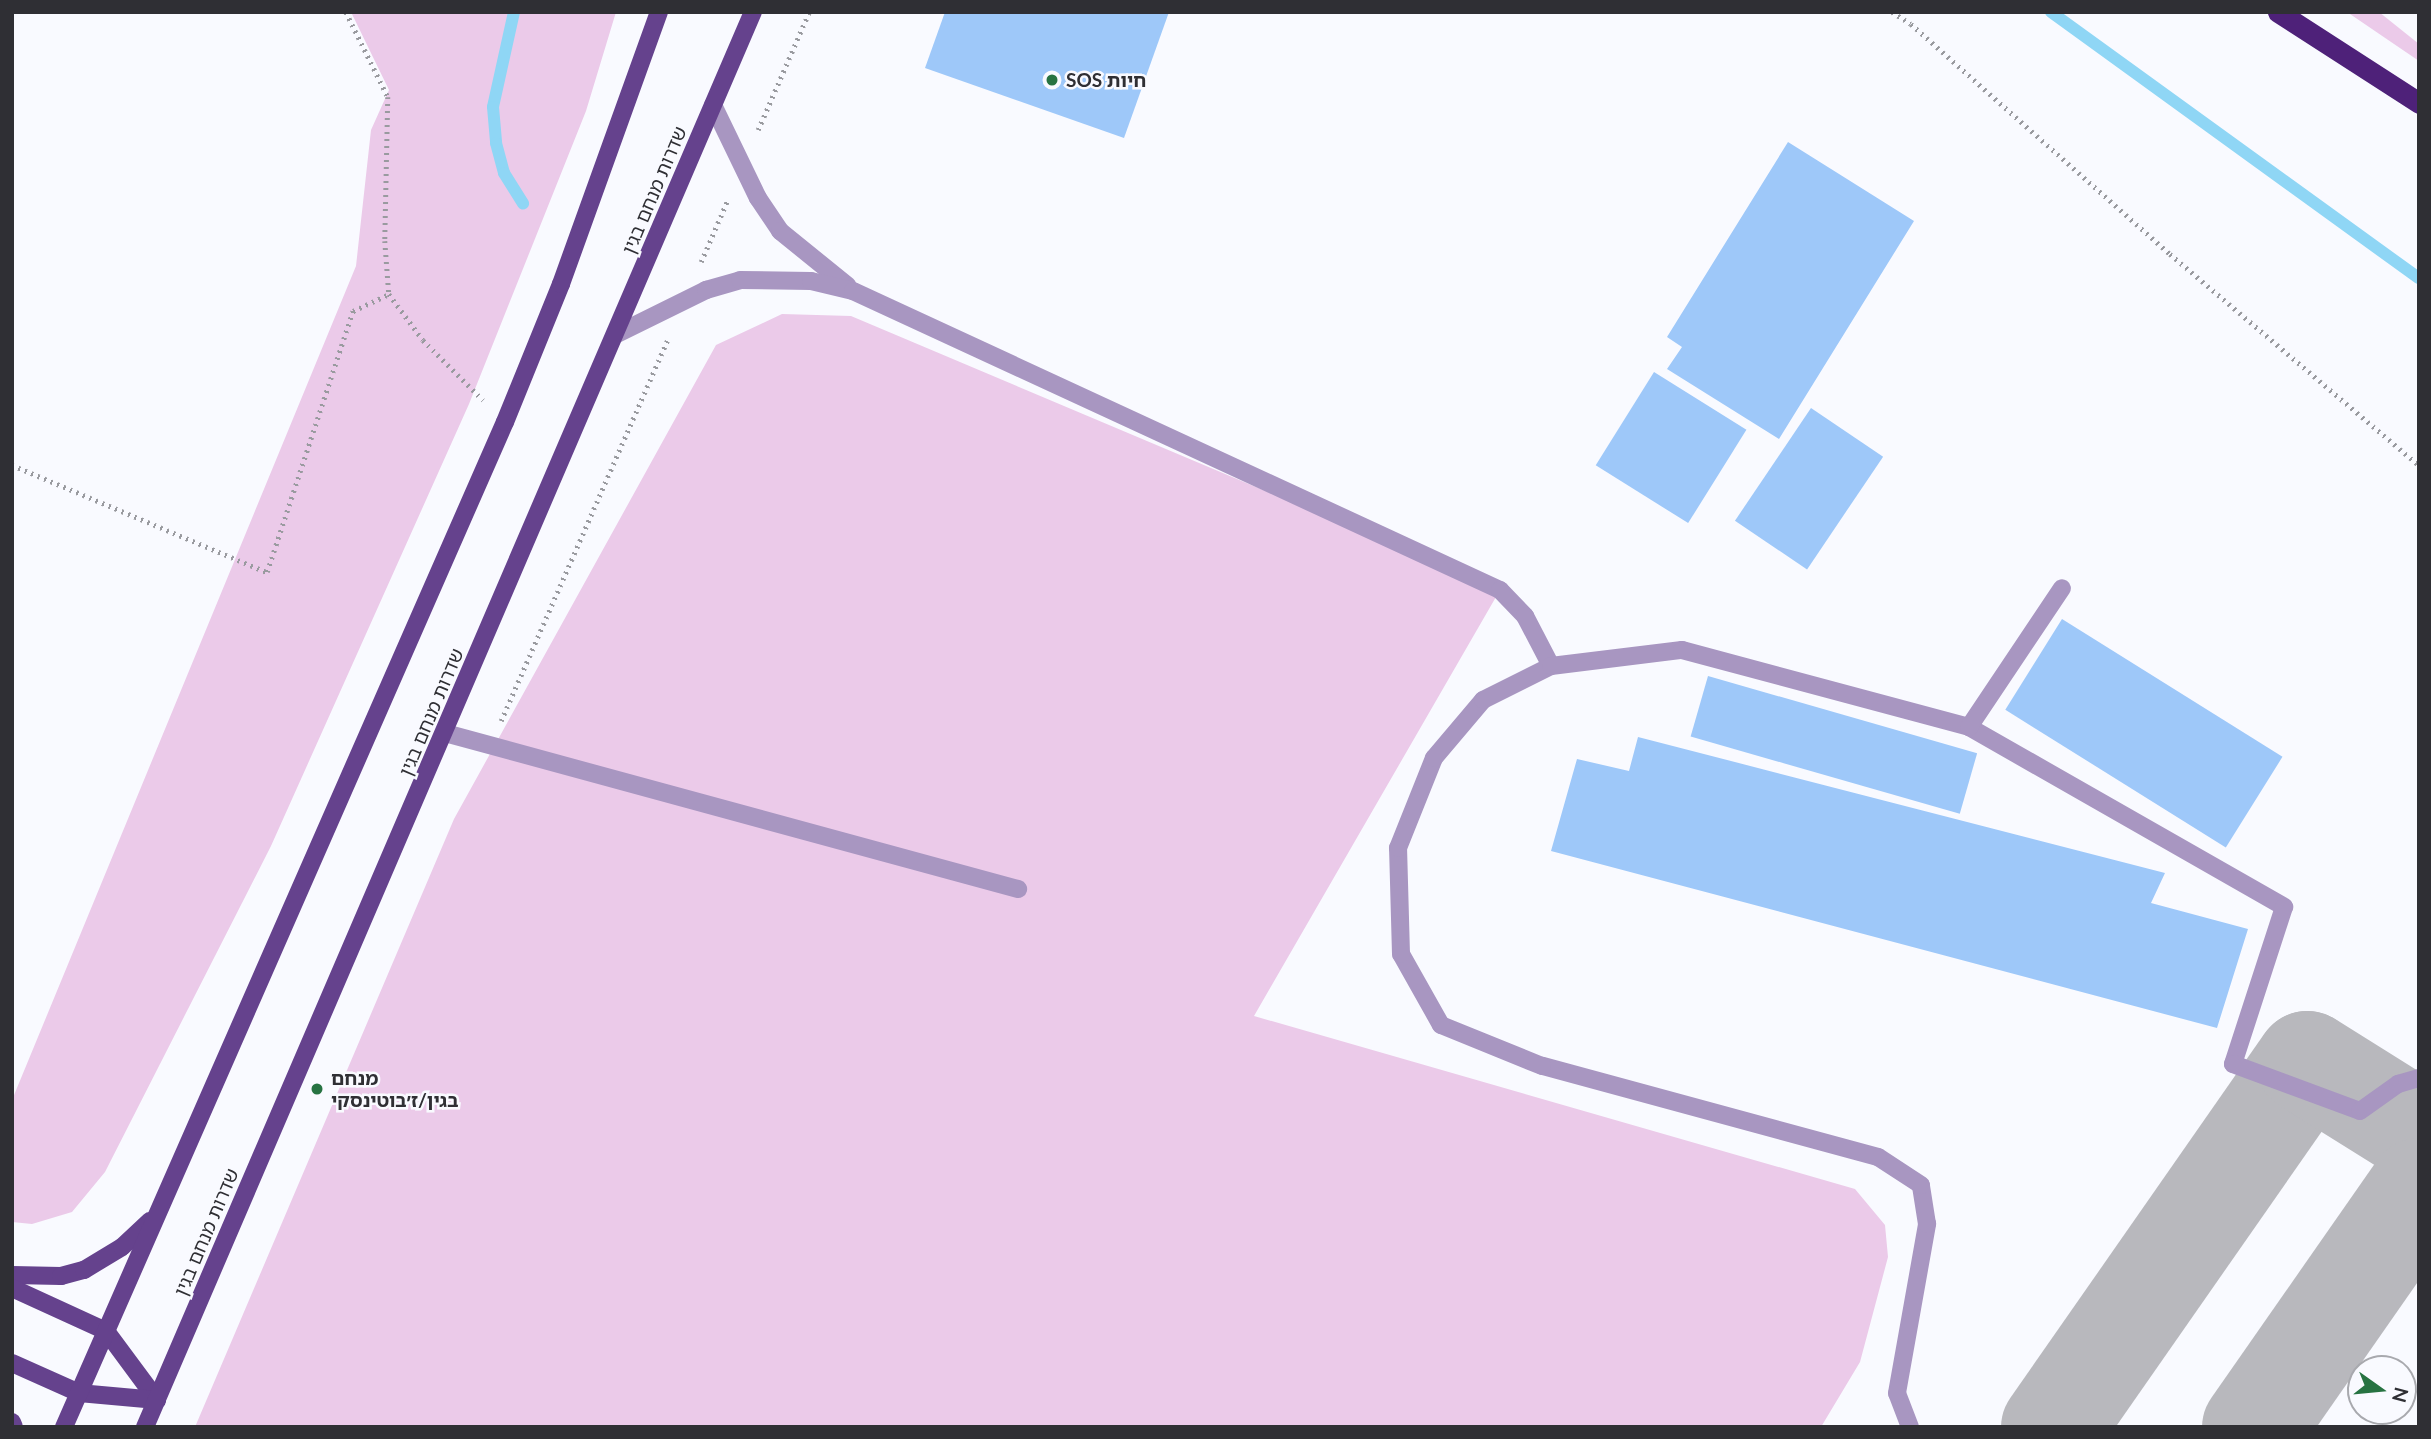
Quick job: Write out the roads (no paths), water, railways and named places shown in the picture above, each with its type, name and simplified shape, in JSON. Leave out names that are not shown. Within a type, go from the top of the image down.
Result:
[{"type":"highway","points":[[2278,12],[2419,103]]},
{"type":"main road","points":[[64,1427],[505,422],[561,284],[659,12]]},
{"type":"main road","name":"שדרות מנחם בגין","points":[[145,1427],[753,12]]},
{"type":"main road","points":[[12,1275],[61,1276],[104,1259],[155,1215],[169,1188]]},
{"type":"main road","points":[[12,1288],[106,1331],[157,1400]]},
{"type":"main road","points":[[12,1363],[79,1393],[157,1400]]},
{"type":"main road","points":[[12,1422],[14,1427]]},
{"type":"street","points":[[713,105],[742,166],[780,231],[853,291]]},
{"type":"street","points":[[615,335],[685,300],[740,280],[811,281],[853,291],[1500,590],[1525,615],[1551,666]]},
{"type":"street","points":[[1969,727],[2062,587]]},
{"type":"street","points":[[1910,1427],[1897,1393],[1927,1224],[1921,1185],[1878,1157],[1542,1066],[1441,1025],[1401,954],[1398,848],[1434,758],[1483,700],[1551,666],[1682,650],[1969,727],[2284,907],[2233,1064],[2360,1111],[2398,1084],[2419,1078]]},
{"type":"street","points":[[445,733],[1018,889]]},
{"type":"waterway","points":[[514,12],[493,107],[496,143],[504,173],[523,204]]},
{"type":"waterway","points":[[2051,12],[2419,278]]},
{"type":"place","name":"SOS חיות","points":[[1052,80]]},
{"type":"place","name":"מנחם בגין/ז׳בוטינסקי","points":[[317,1089]]}]
